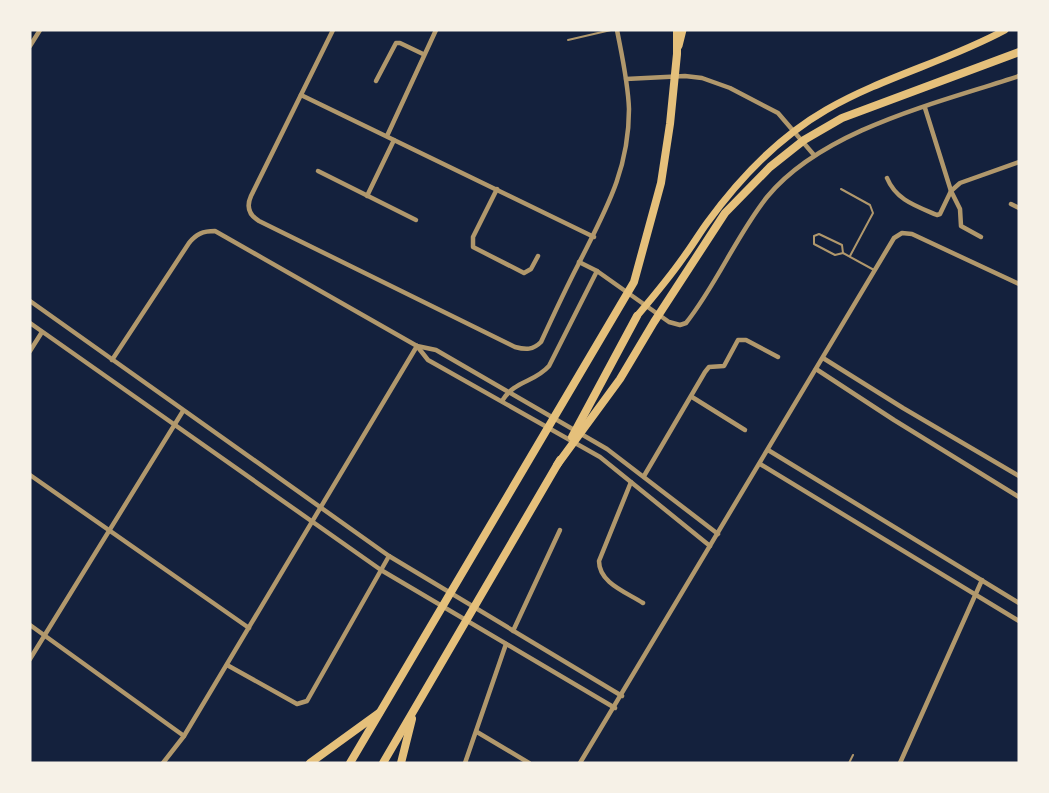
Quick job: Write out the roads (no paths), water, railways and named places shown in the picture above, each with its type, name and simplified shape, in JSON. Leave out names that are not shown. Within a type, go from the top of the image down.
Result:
[{"type":"highway","points":[[677,30],[677,54]]},
{"type":"highway","points":[[351,763],[634,282],[661,183],[677,54],[683,30]]},
{"type":"highway","points":[[383,763],[557,465],[637,316],[731,193],[768,154],[816,117],[885,80],[987,40],[1005,30]]},
{"type":"highway","points":[[557,465],[620,379],[653,322],[725,213],[770,167],[804,140],[842,118],[1019,52]]},
{"type":"highway","points":[[401,763],[414,708]]},
{"type":"highway","points":[[310,763],[384,709]]},
{"type":"street","points":[[30,46],[40,30]]},
{"type":"street","points":[[333,30],[248,202],[250,214],[259,221],[515,347],[526,349],[531,349],[541,341],[609,207],[622,164],[629,109],[617,30]]},
{"type":"street","points":[[387,136],[436,30]]},
{"type":"street","points":[[376,81],[397,42],[424,54]]},
{"type":"street","points":[[626,79],[685,76],[702,78],[730,88],[778,113],[814,155]]},
{"type":"street","points":[[579,262],[597,271],[669,322],[680,325],[686,323],[768,197],[787,176],[814,155],[857,133],[1019,76]]},
{"type":"street","points":[[301,95],[594,237]]},
{"type":"street","points":[[925,108],[951,191],[960,209],[961,226],[981,237]]},
{"type":"street","points":[[367,195],[394,140]]},
{"type":"street","points":[[887,178],[895,193],[902,199],[937,215],[951,191],[964,181],[1019,162]]},
{"type":"street","points":[[318,171],[416,219]]},
{"type":"street","points":[[497,189],[473,237],[473,247],[524,273],[531,270],[538,256]]},
{"type":"street","points":[[1011,204],[1019,208]]},
{"type":"street","points":[[112,360],[189,243],[205,231],[215,231],[417,345],[436,350],[583,434],[644,476],[718,534]]},
{"type":"street","points":[[580,763],[894,238],[907,233],[1019,284]]},
{"type":"street","points":[[502,401],[508,391],[537,377],[549,366],[597,271]]},
{"type":"street","points":[[30,302],[389,556],[622,696]]},
{"type":"street","points":[[30,323],[381,570],[615,708]]},
{"type":"street","points":[[30,352],[42,332]]},
{"type":"street","points":[[644,476],[707,369],[724,366],[741,339],[778,357]]},
{"type":"street","points":[[417,345],[428,360],[600,457],[710,546]]},
{"type":"street","points":[[163,763],[184,736],[417,345]]},
{"type":"street","points":[[823,358],[1019,476]]},
{"type":"street","points":[[816,369],[1019,497]]},
{"type":"street","points":[[692,397],[745,430]]},
{"type":"street","points":[[30,659],[183,411]]},
{"type":"street","points":[[768,450],[1019,603]]},
{"type":"street","points":[[760,464],[1019,621]]},
{"type":"street","points":[[30,475],[249,628]]},
{"type":"street","points":[[631,482],[599,561],[599,568],[608,581],[643,603]]},
{"type":"street","points":[[513,631],[560,530]]},
{"type":"street","points":[[227,665],[297,704],[307,701],[389,556]]},
{"type":"street","points":[[900,763],[982,580]]},
{"type":"street","points":[[30,625],[184,736]]},
{"type":"street","points":[[465,763],[506,644]]},
{"type":"street","points":[[477,732],[529,763]]},
{"type":"lane","points":[[568,40],[611,30]]},
{"type":"lane","points":[[841,189],[870,205],[873,212],[850,256]]},
{"type":"lane","points":[[843,253],[842,245],[819,234],[814,236],[813,241],[817,245],[838,255],[843,253],[850,256],[875,270]]},
{"type":"lane","points":[[849,763],[853,755]]}]
